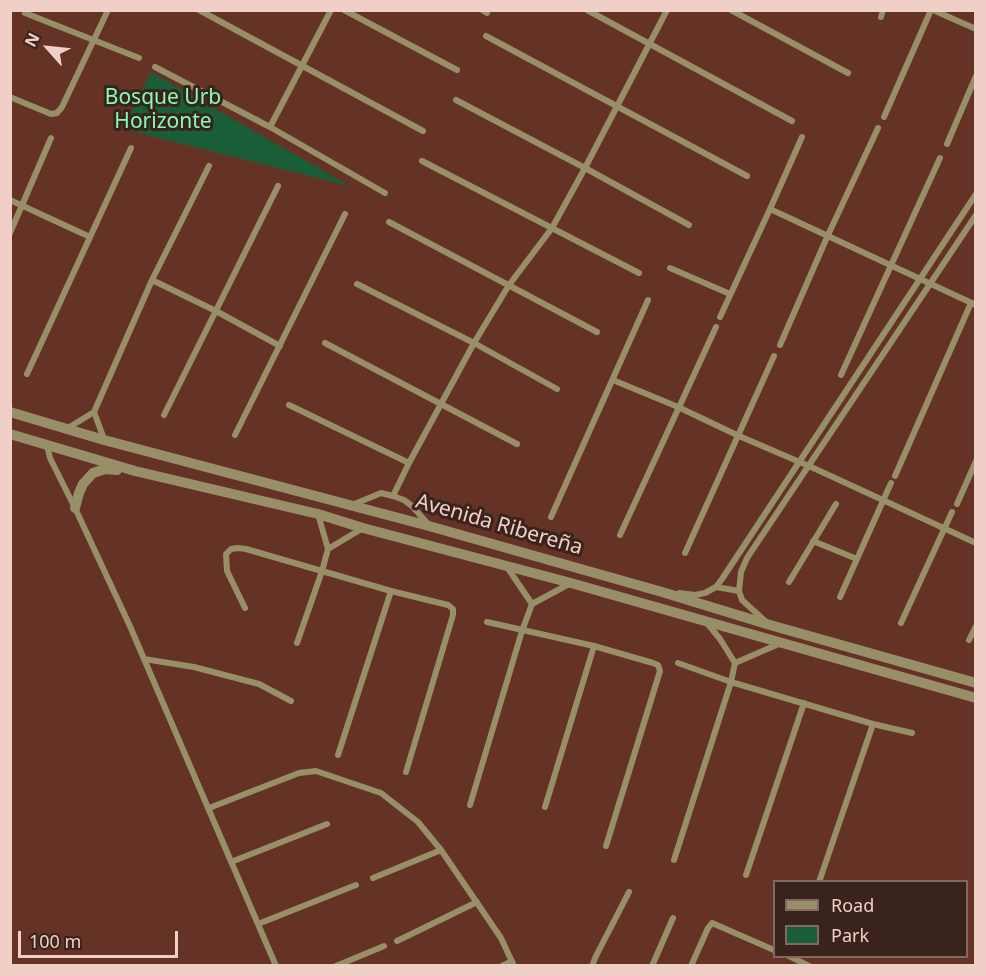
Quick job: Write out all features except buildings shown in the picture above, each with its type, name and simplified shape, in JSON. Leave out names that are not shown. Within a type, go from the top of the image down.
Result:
[{"type":"street","points":[[10,97],[51,114],[57,113],[62,107],[108,10]]},
{"type":"street","points":[[199,10],[423,131]]},
{"type":"street","points":[[270,127],[331,10]]},
{"type":"street","points":[[344,10],[457,70]]},
{"type":"street","points":[[587,10],[792,122]]},
{"type":"street","points":[[393,496],[474,343],[509,285],[552,228],[668,10]]},
{"type":"street","points":[[731,10],[848,73]]},
{"type":"street","points":[[884,117],[932,10],[975,29]]},
{"type":"street","points":[[25,14],[139,58]]},
{"type":"street","points":[[486,36],[747,176]]},
{"type":"street","points":[[155,67],[270,127],[385,193]]},
{"type":"street","points":[[946,144],[975,76]]},
{"type":"street","points":[[456,100],[689,225]]},
{"type":"street","points":[[780,345],[878,128]]},
{"type":"street","points":[[720,317],[802,137]]},
{"type":"street","points":[[10,233],[51,138]]},
{"type":"street","points":[[27,374],[131,147]]},
{"type":"street","points":[[841,375],[940,158]]},
{"type":"street","points":[[422,161],[639,273]]},
{"type":"street","points":[[67,429],[94,412],[152,280],[209,165]]},
{"type":"street","points":[[164,415],[278,186]]},
{"type":"street","points":[[662,592],[695,595],[716,587],[975,194]]},
{"type":"street","points":[[10,200],[90,237]]},
{"type":"street","points":[[770,209],[973,304],[895,476]]},
{"type":"street","points":[[234,435],[345,214]]},
{"type":"street","points":[[767,624],[742,600],[739,591],[741,572],[747,558],[975,215]]},
{"type":"street","points":[[389,222],[597,332]]},
{"type":"street","points":[[670,268],[730,294]]},
{"type":"street","points":[[152,280],[280,346]]},
{"type":"street","points":[[357,284],[474,343],[557,389]]},
{"type":"street","points":[[551,517],[648,300]]},
{"type":"street","points":[[620,535],[716,327]]},
{"type":"street","points":[[325,343],[517,444]]},
{"type":"street","points":[[685,553],[774,356]]},
{"type":"street","points":[[613,380],[678,407],[975,543]]},
{"type":"street","points":[[289,405],[410,464]]},
{"type":"street","name":"Avenida Ribereña","points":[[10,412],[104,440],[429,526],[975,682]]},
{"type":"street","points":[[94,412],[104,440]]},
{"type":"street","name":"Avenida Ribereña","points":[[10,434],[135,471],[318,514],[571,583],[975,698]]},
{"type":"street","points":[[47,444],[50,458],[144,659],[276,966]]},
{"type":"street","points":[[957,504],[975,461]]},
{"type":"street","points":[[75,508],[83,484],[93,473],[105,469],[135,471]]},
{"type":"street","points":[[840,597],[891,483]]},
{"type":"street","points":[[351,505],[381,493],[393,496],[412,506],[429,526]]},
{"type":"street","points":[[789,582],[836,504]]},
{"type":"street","points":[[901,623],[952,512]]},
{"type":"street","points":[[297,644],[328,549],[318,514]]},
{"type":"street","points":[[328,549],[363,528]]},
{"type":"street","points":[[813,541],[857,559]]},
{"type":"street","points":[[245,608],[227,570],[226,554],[231,549],[246,549],[448,605],[453,609],[406,772]]},
{"type":"street","points":[[507,566],[532,604]]},
{"type":"street","points":[[470,805],[532,604],[571,583]]},
{"type":"street","points":[[716,587],[739,591]]},
{"type":"street","points":[[338,755],[391,591]]},
{"type":"street","points":[[674,860],[735,663],[706,621]]},
{"type":"street","points":[[487,622],[594,646],[658,665],[660,671],[606,846]]},
{"type":"street","points":[[969,640],[975,626]]},
{"type":"street","points":[[735,663],[782,643]]},
{"type":"street","points":[[545,807],[594,646]]},
{"type":"street","points":[[144,659],[194,668],[259,684],[291,701]]},
{"type":"street","points":[[678,663],[804,704],[912,733]]},
{"type":"street","points":[[746,875],[804,704]]},
{"type":"street","points":[[820,880],[873,724]]},
{"type":"street","points":[[209,808],[299,773],[316,771],[381,793],[418,822],[441,850],[501,938],[513,963],[502,966]]},
{"type":"street","points":[[231,862],[327,824]]},
{"type":"street","points":[[373,878],[441,850]]},
{"type":"street","points":[[258,924],[356,885]]},
{"type":"street","points":[[592,966],[629,892]]},
{"type":"street","points":[[397,941],[477,902]]},
{"type":"street","points":[[652,966],[673,918]]},
{"type":"street","points":[[691,966],[712,923],[773,950]]},
{"type":"street","points":[[336,966],[384,946]]},
{"type":"street","points":[[791,958],[809,966]]},
{"type":"green space","name":"Bosque Urb Horizonte","points":[[151,72],[350,186],[123,129]]}]
